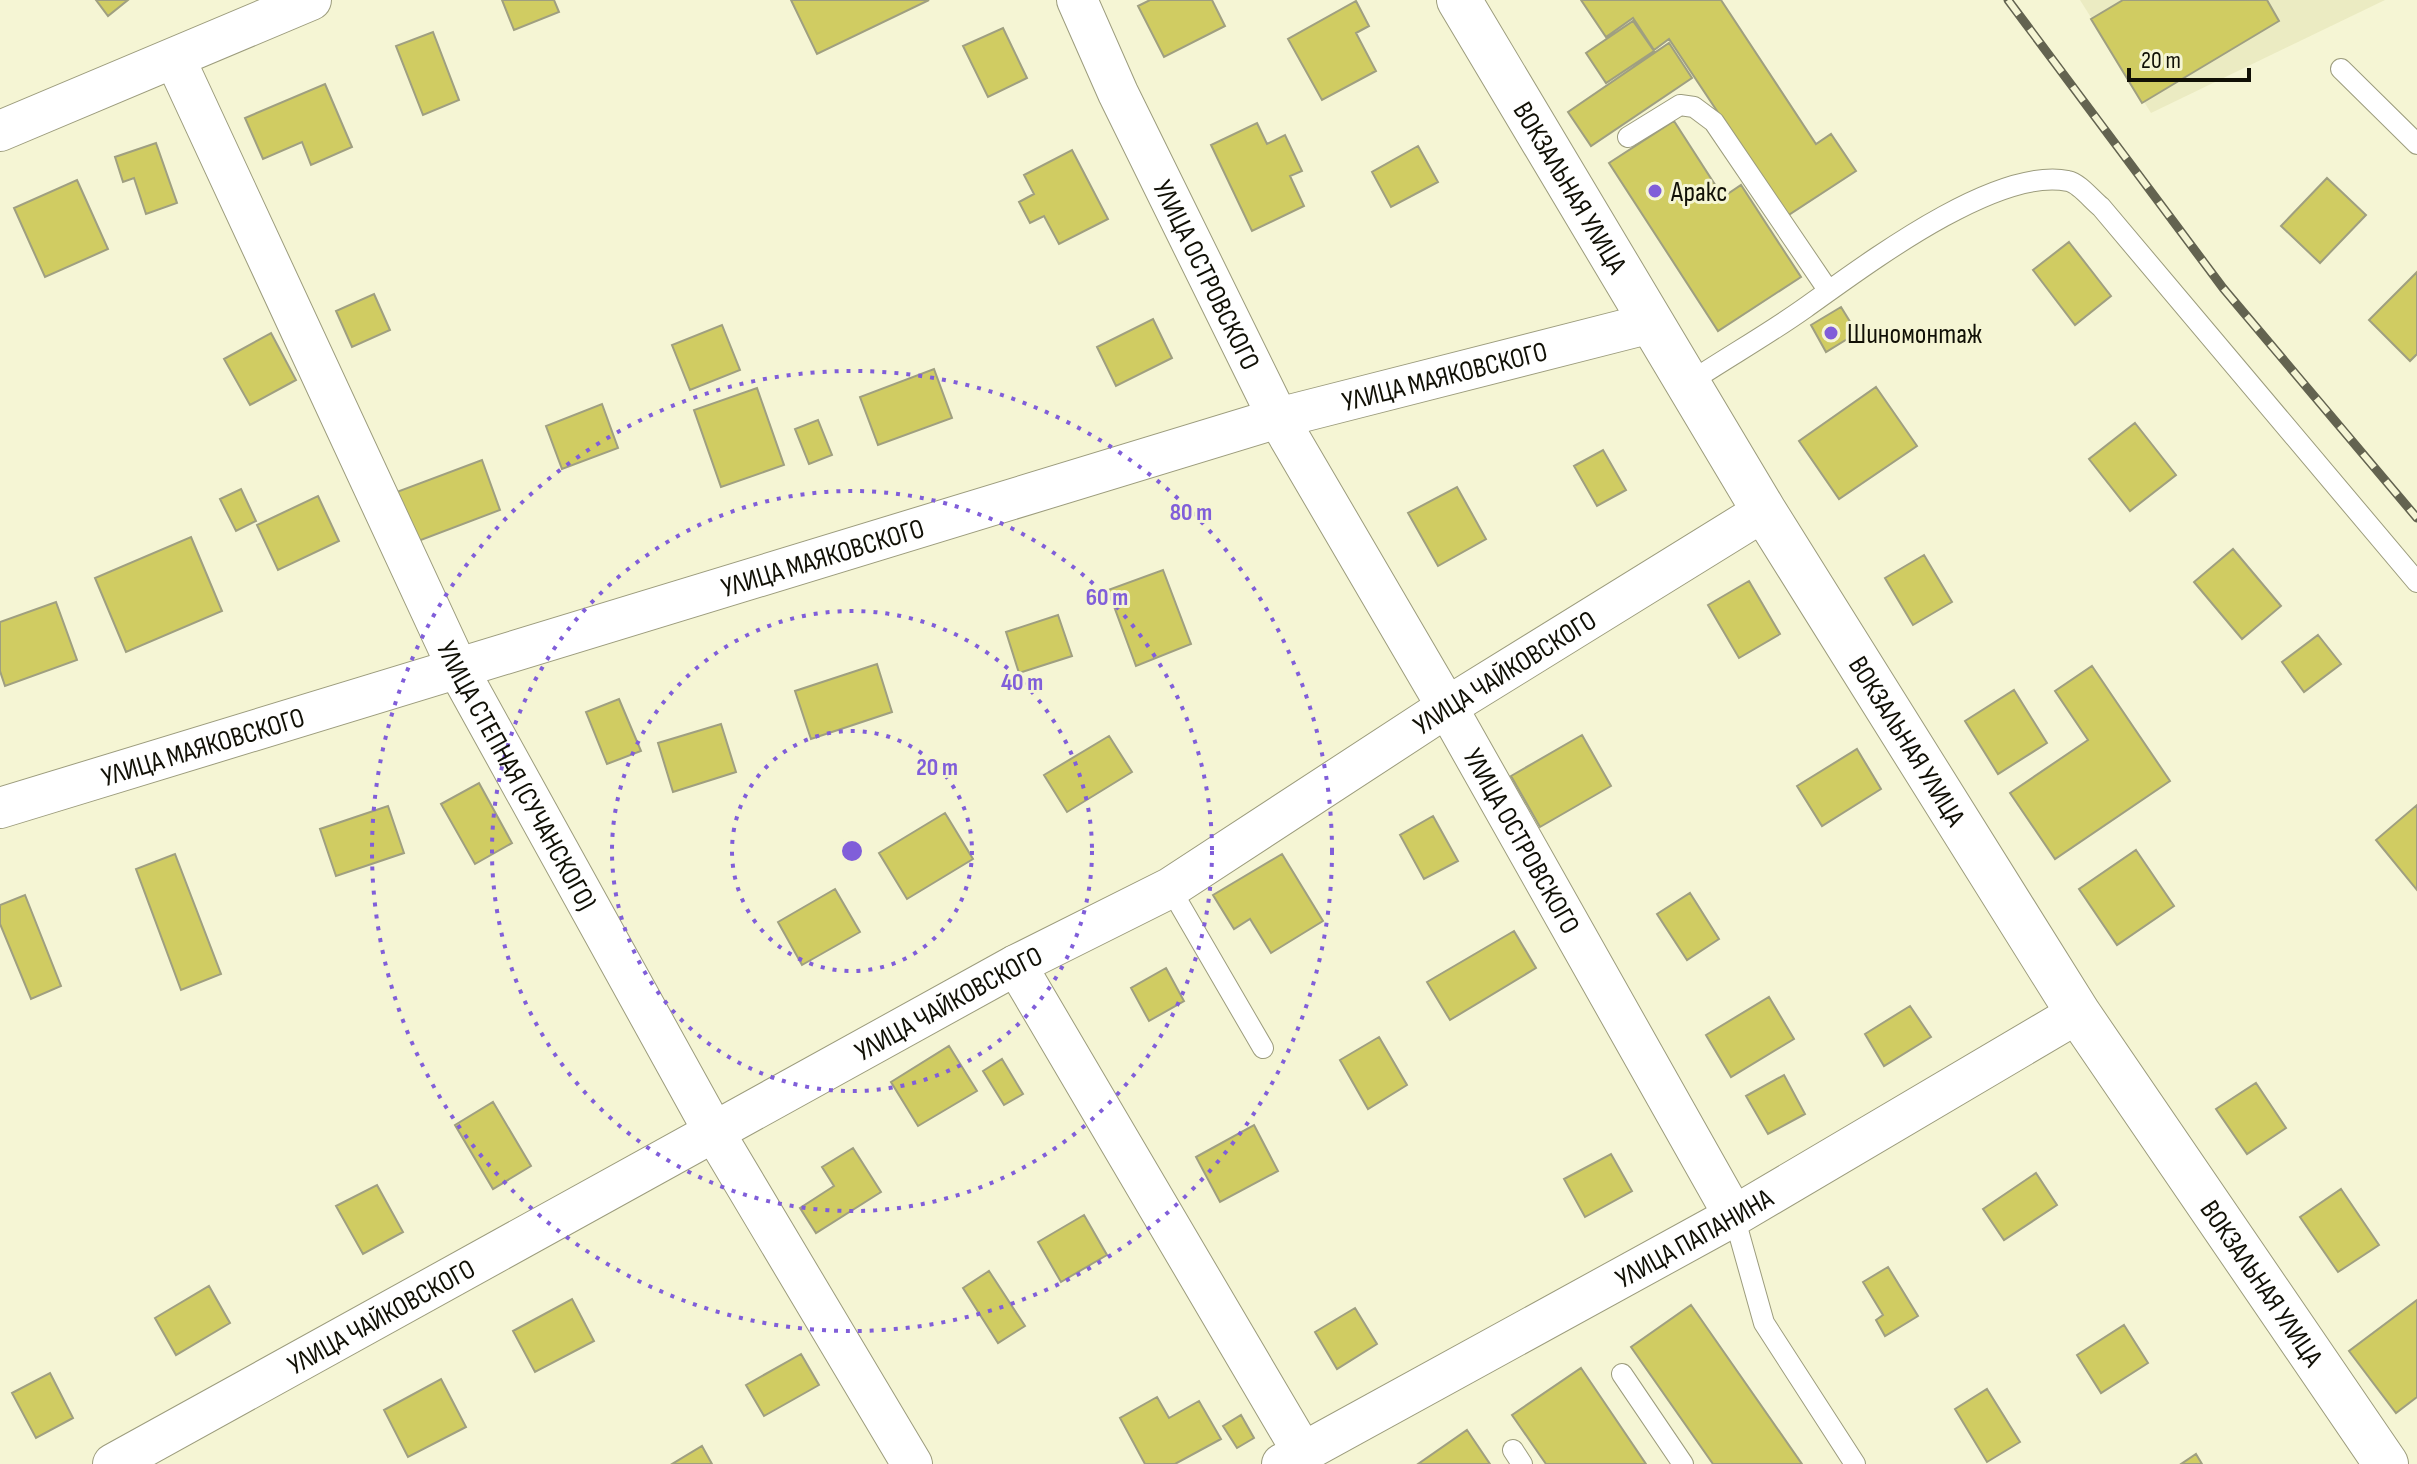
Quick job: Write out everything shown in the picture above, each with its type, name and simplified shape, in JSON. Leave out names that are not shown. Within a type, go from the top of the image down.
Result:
[{"type":"main road","name":"ВОКЗАЛЬНАЯ УЛИЦА","points":[[1459,0],[1764,511],[2078,1013],[2386,1464]]},
{"type":"street","points":[[0,131],[311,0]]},
{"type":"street","name":"УЛИЦА ОСТРОВСКОГО","points":[[1077,0],[1118,93],[1278,418],[1447,707],[1734,1216]]},
{"type":"street","name":"УЛИЦА СТЕПНАЯ (СУЧАНСКОГО)","points":[[175,59],[458,669],[714,1132],[912,1464]]},
{"type":"street","name":"УЛИЦА МАЯКОВСКОГО","points":[[0,808],[1278,418],[1651,323]]},
{"type":"street","name":"УЛИЦА ЧАЙКОВСКОГО","points":[[113,1464],[1016,965],[1170,888],[1447,707],[1764,511]]},
{"type":"street","name":"УЛИЦА ПАПАНИНА","points":[[1016,965],[1292,1458],[1734,1216],[2078,1013]]},
{"type":"lane","points":[[2341,69],[2417,144]]},
{"type":"lane","points":[[1628,137],[1680,105],[1694,107],[1714,122],[1828,290]]},
{"type":"lane","points":[[1687,384],[1970,200],[2029,180],[2070,181],[2101,207],[2417,582]]},
{"type":"lane","points":[[1170,888],[1263,1048]]},
{"type":"lane","name":"УЛИЦА ОСТРОВСКОГО","points":[[1734,1216],[1764,1323],[1855,1464]]},
{"type":"lane","points":[[1622,1374],[1683,1464]]},
{"type":"shaded area","points":[[2080,0],[2385,0],[2151,113]]},
{"type":"building","points":[[96,0],[128,0],[108,16]]},
{"type":"building","points":[[502,0],[554,0],[559,12],[514,30]]},
{"type":"building","points":[[791,0],[929,0],[817,54]]},
{"type":"building","points":[[1150,0],[1212,0],[1225,26],[1164,57],[1138,6]]},
{"type":"building","points":[[1581,0],[1721,0],[1816,144],[1831,134],[1856,171],[1787,216],[1669,39],[1654,50],[1633,18],[1606,37]]},
{"type":"building","points":[[2123,0],[2267,0],[2279,21],[2142,103],[2091,19]]},
{"type":"building","points":[[1356,1],[1369,26],[1356,33],[1376,71],[1322,100],[1288,39]]},
{"type":"building","points":[[1633,21],[1654,51],[1606,83],[1586,53]]},
{"type":"building","points":[[1003,28],[1027,78],[988,97],[963,46]]},
{"type":"building","points":[[433,32],[459,100],[423,115],[396,46]]},
{"type":"building","name":"Аракс","points":[[1669,43],[1692,78],[1591,146],[1568,112]]},
{"type":"building","points":[[325,84],[352,147],[311,165],[302,142],[263,159],[245,118]]},
{"type":"building","points":[[1674,121],[1723,197],[1741,185],[1801,277],[1718,331],[1609,163]]},
{"type":"building","points":[[1257,123],[1267,144],[1285,135],[1302,171],[1290,176],[1304,206],[1252,231],[1211,145]]},
{"type":"building","points":[[156,143],[177,203],[146,214],[134,178],[123,182],[115,157]]},
{"type":"building","points":[[1418,146],[1438,182],[1391,207],[1372,172]]},
{"type":"building","points":[[1072,150],[1108,219],[1059,244],[1044,216],[1030,223],[1019,202],[1034,194],[1024,175]]},
{"type":"building","points":[[2327,178],[2366,215],[2320,263],[2281,226]]},
{"type":"building","points":[[77,180],[108,249],[45,277],[14,208]]},
{"type":"building","points":[[2069,242],[2111,296],[2075,325],[2033,270]]},
{"type":"building","points":[[2417,272],[2417,354],[2410,361],[2369,320]]},
{"type":"building","points":[[374,294],[390,330],[352,347],[336,311]]},
{"type":"building","points":[[1841,307],[1857,333],[1826,352],[1811,325]]},
{"type":"building","points":[[1153,319],[1172,358],[1116,386],[1097,347]]},
{"type":"building","points":[[722,325],[740,370],[690,390],[672,345]]},
{"type":"building","points":[[271,333],[296,380],[250,405],[224,359]]},
{"type":"building","points":[[934,369],[952,418],[878,445],[860,397]]},
{"type":"building","points":[[1876,387],[1917,446],[1839,499],[1799,441]]},
{"type":"building","points":[[757,388],[784,465],[721,487],[694,410]]},
{"type":"building","points":[[602,404],[618,448],[562,469],[546,426]]},
{"type":"building","points":[[818,420],[832,455],[809,464],[795,429]]},
{"type":"building","points":[[2135,423],[2176,475],[2130,511],[2089,459]]},
{"type":"building","points":[[1603,450],[1626,490],[1597,506],[1574,466]]},
{"type":"building","points":[[482,460],[500,510],[413,543],[394,493]]},
{"type":"building","points":[[1457,487],[1486,539],[1438,566],[1408,513]]},
{"type":"building","points":[[241,489],[256,521],[236,531],[220,499]]},
{"type":"building","points":[[318,496],[339,541],[278,570],[257,525]]},
{"type":"building","points":[[191,537],[222,611],[126,652],[95,578]]},
{"type":"building","points":[[2233,549],[2281,606],[2242,639],[2194,582]]},
{"type":"building","points":[[1924,555],[1952,602],[1913,625],[1885,578]]},
{"type":"building","points":[[1163,570],[1191,644],[1136,666],[1108,590]]},
{"type":"building","points":[[1749,581],[1780,634],[1739,658],[1708,605]]},
{"type":"building","points":[[56,602],[77,660],[5,686],[0,671],[0,622]]},
{"type":"building","points":[[1058,615],[1072,656],[1019,673],[1006,632]]},
{"type":"building","points":[[2318,635],[2341,664],[2304,692],[2282,662]]},
{"type":"building","points":[[877,664],[892,712],[811,739],[795,691]]},
{"type":"building","points":[[2092,666],[2170,781],[2055,859],[2010,793],[2088,740],[2055,691]]},
{"type":"building","points":[[2014,690],[2047,743],[1998,774],[1965,721]]},
{"type":"building","points":[[619,699],[641,751],[607,764],[586,712]]},
{"type":"building","points":[[721,724],[736,772],[673,792],[658,743]]},
{"type":"building","points":[[1582,735],[1611,786],[1540,827],[1511,776]]},
{"type":"building","points":[[1109,736],[1132,772],[1067,812],[1044,775]]},
{"type":"building","points":[[1857,749],[1881,789],[1822,826],[1797,786]]},
{"type":"building","points":[[479,783],[512,843],[475,864],[441,804]]},
{"type":"building","points":[[2417,805],[2417,890],[2376,840]]},
{"type":"building","points":[[388,806],[404,853],[336,876],[320,829]]},
{"type":"building","points":[[945,813],[973,859],[907,899],[879,853]]},
{"type":"building","points":[[1433,816],[1458,861],[1424,879],[1400,835]]},
{"type":"building","points":[[2136,850],[2174,906],[2117,945],[2079,889]]},
{"type":"building","points":[[175,854],[221,974],[181,990],[136,869]]},
{"type":"building","points":[[1282,854],[1323,921],[1271,953],[1250,919],[1234,929],[1213,895]]},
{"type":"building","points":[[835,889],[860,932],[802,965],[778,922]]},
{"type":"building","points":[[1690,893],[1719,939],[1687,960],[1657,914]]},
{"type":"building","points":[[25,895],[61,986],[31,999],[0,924],[0,905]]},
{"type":"building","points":[[1514,931],[1536,968],[1450,1020],[1427,982]]},
{"type":"building","points":[[1166,968],[1184,1001],[1149,1021],[1131,988]]},
{"type":"building","points":[[1769,997],[1794,1039],[1731,1077],[1706,1035]]},
{"type":"building","points":[[1910,1006],[1931,1037],[1884,1066],[1865,1034]]},
{"type":"building","points":[[1379,1037],[1407,1085],[1368,1109],[1340,1060]]},
{"type":"building","points":[[949,1046],[977,1091],[918,1126],[891,1082]]},
{"type":"building","points":[[1002,1059],[1023,1094],[1004,1105],[983,1071]]},
{"type":"building","points":[[1784,1075],[1805,1114],[1768,1134],[1746,1096]]},
{"type":"building","points":[[2256,1083],[2286,1128],[2247,1154],[2216,1109]]},
{"type":"building","points":[[493,1102],[531,1166],[493,1189],[455,1125]]},
{"type":"building","points":[[1254,1125],[1278,1171],[1220,1202],[1196,1157]]},
{"type":"building","points":[[853,1148],[881,1192],[816,1233],[800,1208],[834,1186],[822,1167]]},
{"type":"building","points":[[1611,1154],[1632,1191],[1585,1217],[1564,1179]]},
{"type":"building","points":[[2036,1173],[2057,1205],[2004,1240],[1983,1209]]},
{"type":"building","points":[[377,1185],[403,1232],[363,1254],[336,1206]]},
{"type":"building","points":[[2341,1189],[2379,1245],[2338,1272],[2300,1217]]},
{"type":"building","points":[[1084,1215],[1107,1255],[1061,1282],[1038,1242]]},
{"type":"building","points":[[1888,1267],[1918,1316],[1885,1336],[1876,1320],[1883,1315],[1863,1282]]},
{"type":"building","points":[[989,1271],[1025,1326],[998,1343],[963,1288]]},
{"type":"building","points":[[209,1286],[230,1323],[176,1355],[155,1318]]},
{"type":"building","points":[[572,1299],[594,1341],[535,1372],[513,1331]]},
{"type":"building","points":[[2417,1300],[2417,1397],[2396,1413],[2349,1351]]},
{"type":"building","points":[[1691,1305],[1802,1464],[1713,1464],[1631,1347]]},
{"type":"building","points":[[1355,1308],[1377,1344],[1337,1369],[1315,1332]]},
{"type":"building","points":[[2124,1325],[2148,1363],[2101,1393],[2077,1355]]},
{"type":"building","points":[[801,1354],[819,1385],[764,1416],[746,1385]]},
{"type":"building","points":[[1581,1368],[1646,1464],[1546,1464],[1512,1415]]},
{"type":"building","points":[[50,1373],[73,1418],[36,1438],[12,1393]]},
{"type":"building","points":[[441,1379],[466,1427],[408,1457],[384,1410]]},
{"type":"building","points":[[1987,1389],[2020,1442],[1987,1462],[1955,1409]]},
{"type":"building","points":[[1157,1397],[1169,1418],[1199,1401],[1221,1439],[1175,1464],[1145,1464],[1120,1418]]},
{"type":"building","points":[[1241,1415],[1254,1438],[1237,1448],[1223,1426]]},
{"type":"building","points":[[1467,1430],[1490,1464],[1418,1464]]},
{"type":"building","points":[[702,1446],[712,1464],[672,1464]]},
{"type":"building","points":[[2196,1454],[2202,1464],[2181,1464]]},
{"type":"railway","points":[[2008,0],[2223,288],[2417,518]]},
{"type":"place","name":"Аракс","points":[[1655,191]]},
{"type":"place","name":"Шиномонтаж","points":[[1831,333]]}]
